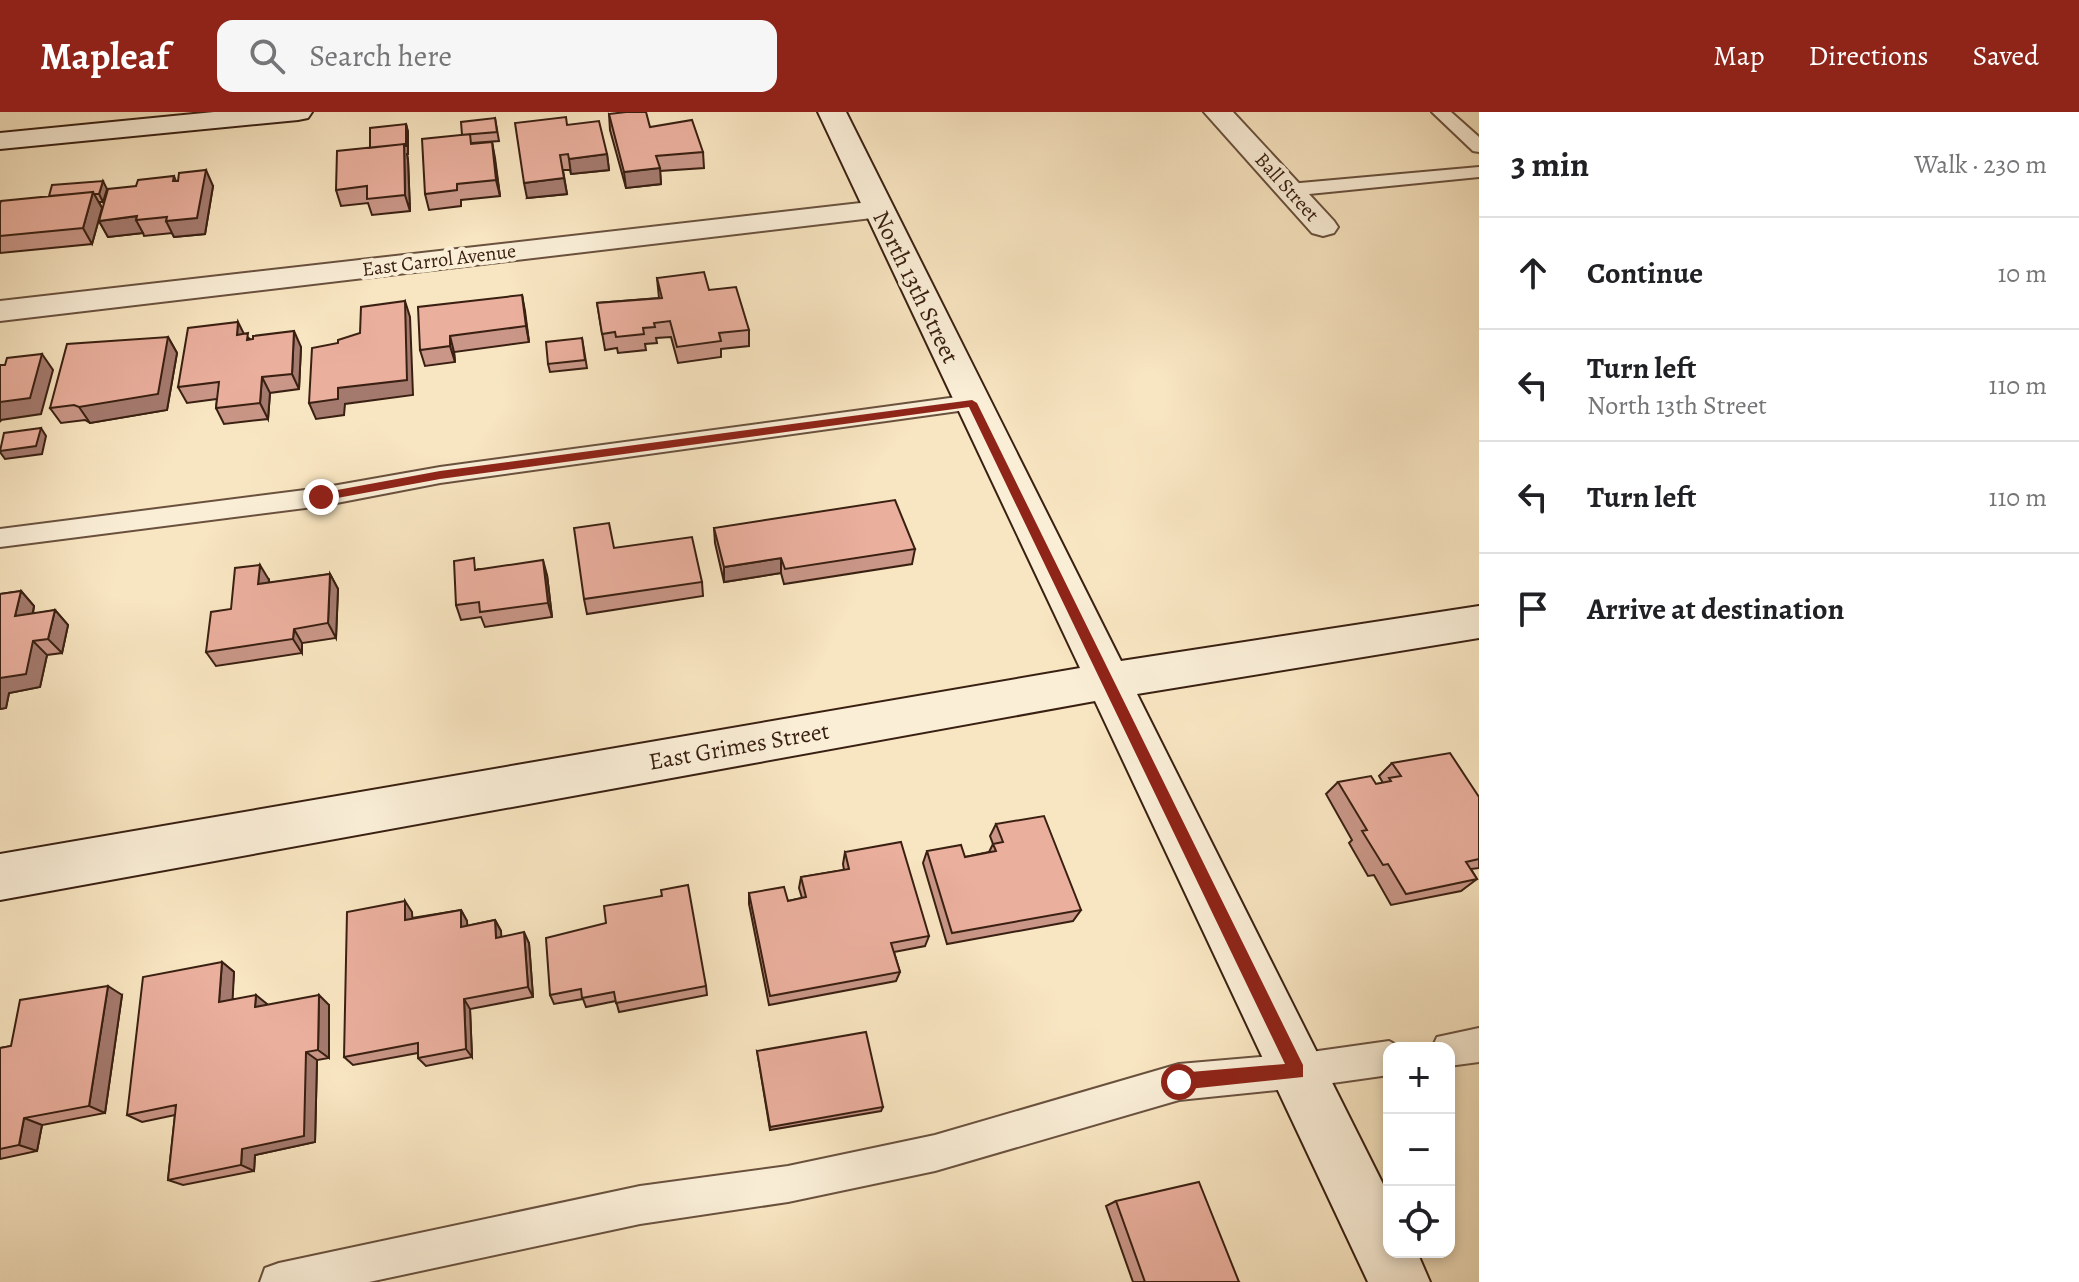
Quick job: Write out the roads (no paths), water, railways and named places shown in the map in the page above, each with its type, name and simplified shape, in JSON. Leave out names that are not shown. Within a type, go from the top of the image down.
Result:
[{"type":"street","points":[[0,141],[298,112]]},
{"type":"street","name":"North 13th Street","points":[[832,112],[1400,1282]]},
{"type":"street","name":"Ball Street","points":[[1218,112],[1323,227]]},
{"type":"street","name":"East Carrol Avenue","points":[[0,311],[878,210]]},
{"type":"street","name":"East Grimes Street","points":[[0,877],[1107,681],[1479,622]]},
{"type":"lane","points":[[1441,112],[1479,147]]},
{"type":"lane","points":[[1289,190],[1479,172]]},
{"type":"lane","points":[[0,538],[321,497],[440,475],[972,403]]},
{"type":"lane","points":[[1455,1048],[1479,1045]]},
{"type":"lane","points":[[279,1282],[640,1205],[788,1184],[935,1153],[1179,1082],[1383,1059]]}]
